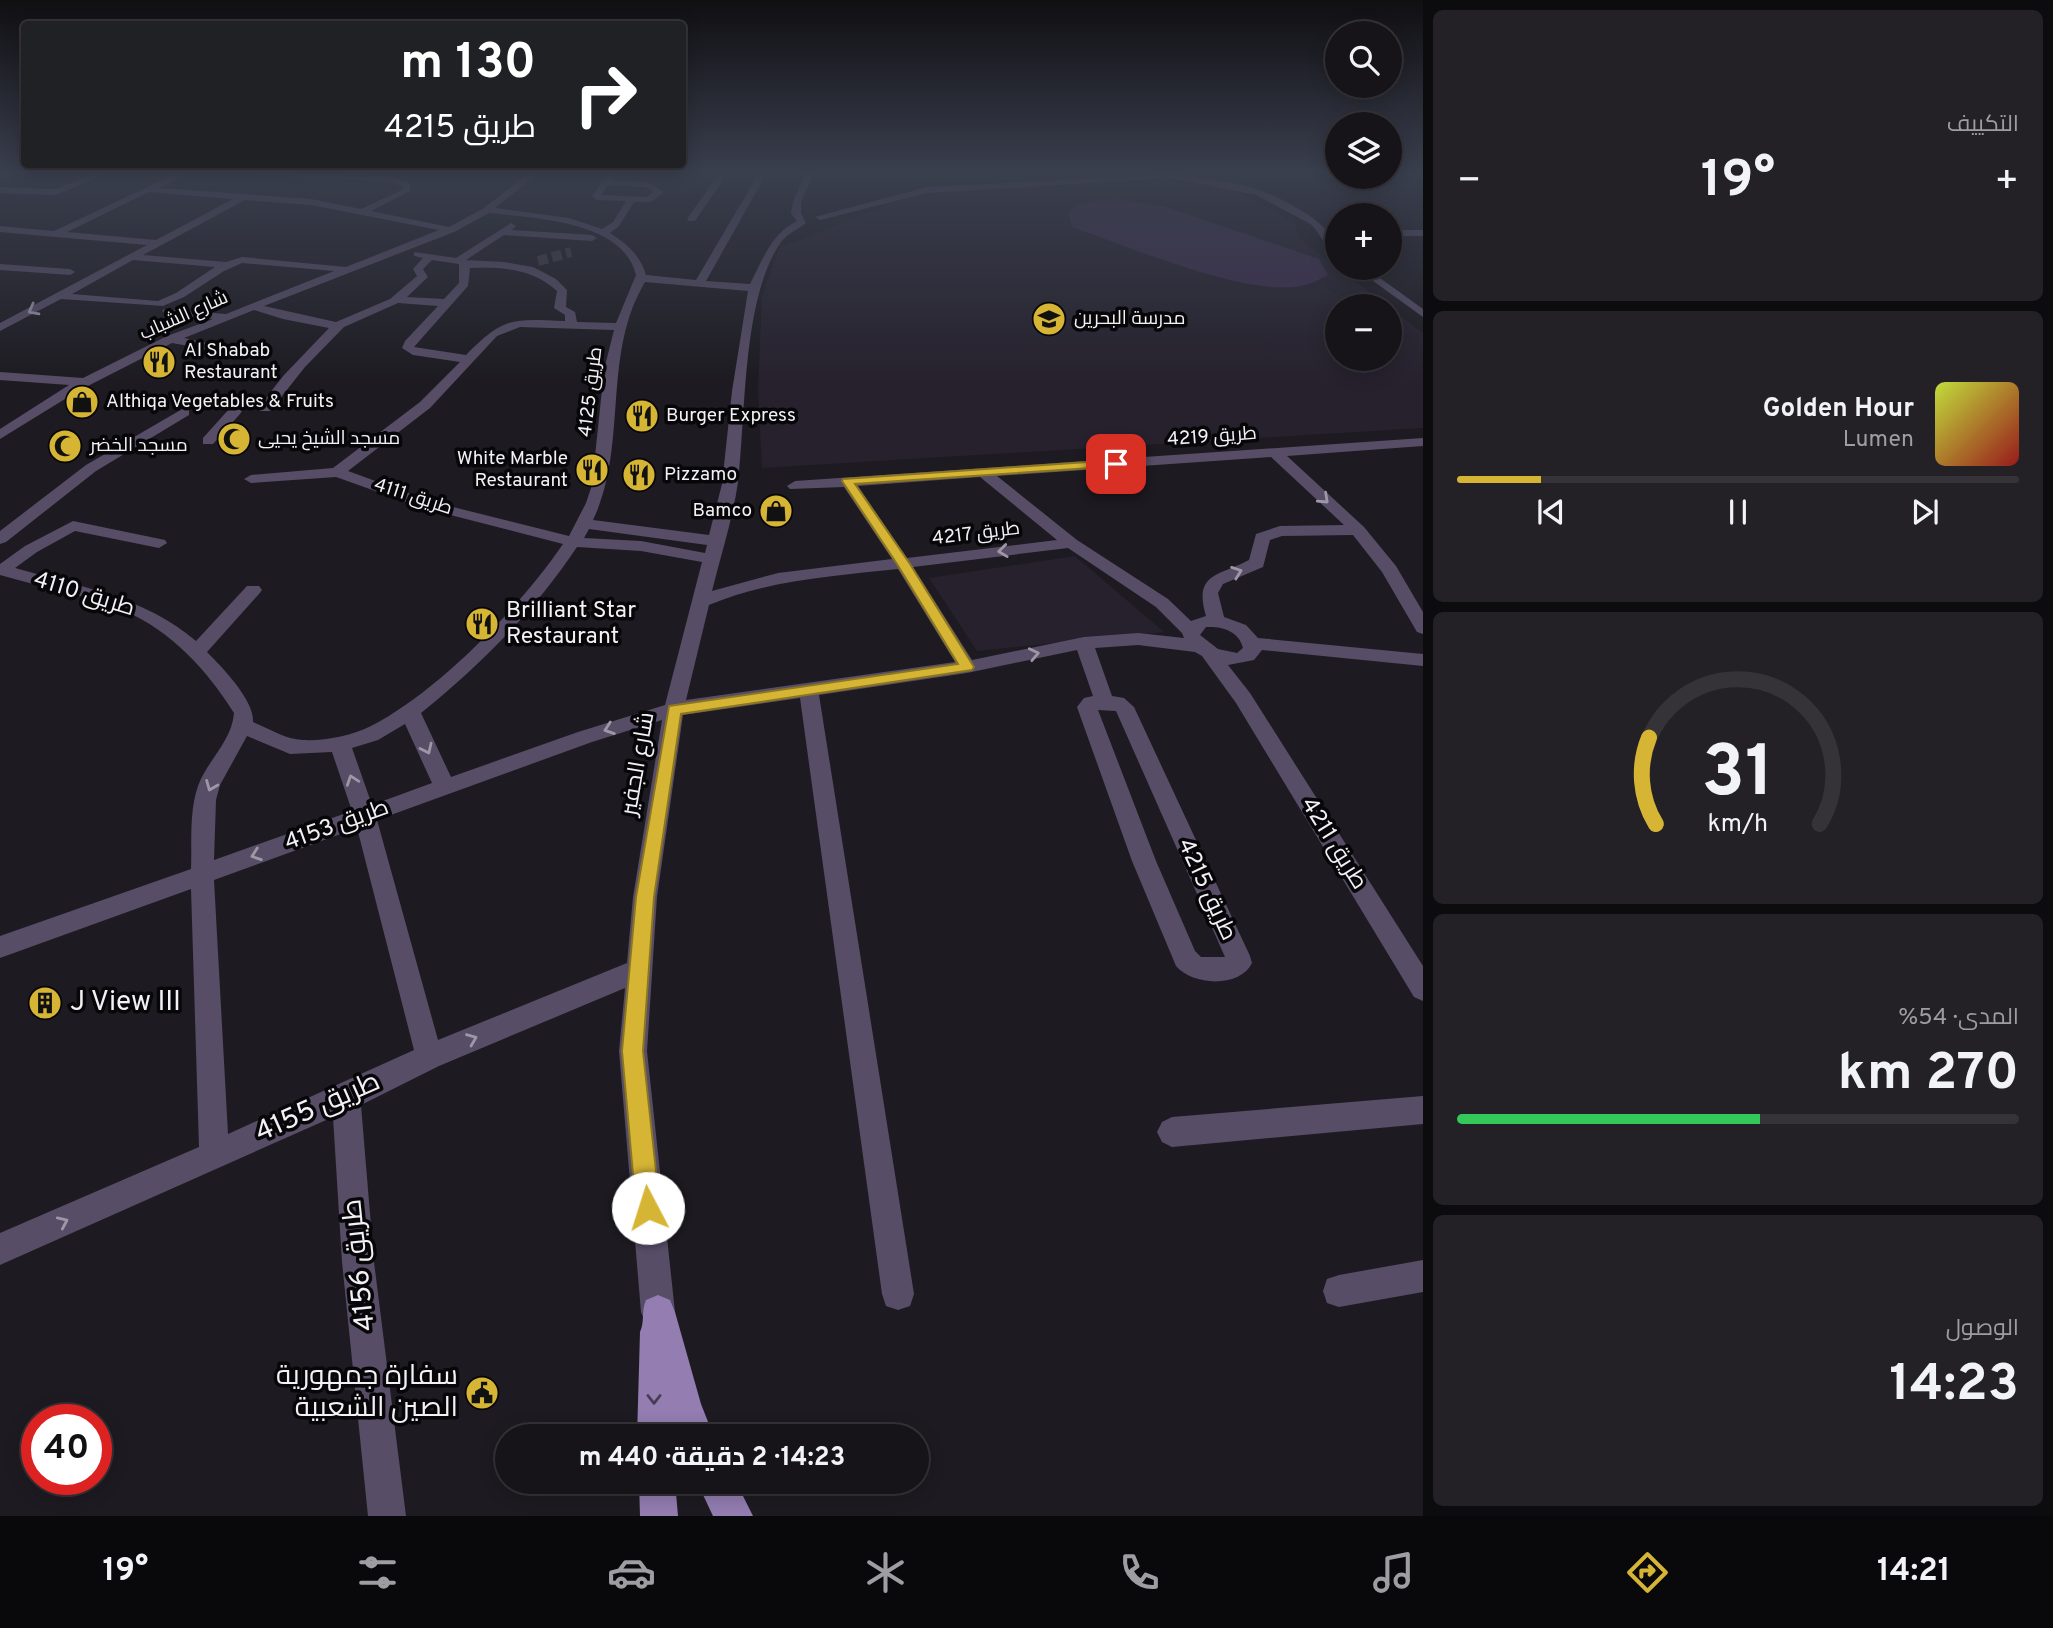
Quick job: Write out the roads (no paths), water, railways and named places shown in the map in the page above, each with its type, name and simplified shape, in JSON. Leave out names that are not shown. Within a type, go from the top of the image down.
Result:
[{"type":"main road","points":[[655,1424],[658,1312]]},
{"type":"main road","points":[[658,1312],[691,1424]]},
{"type":"main road","points":[[658,1494],[659,1516]]},
{"type":"main road","points":[[722,1494],[734,1516]]},
{"type":"street","points":[[135,241],[158,243]]},
{"type":"street","points":[[0,328],[162,241]]},
{"type":"street","name":"شارع الشباب","points":[[0,435],[84,382],[171,339],[425,241]]},
{"type":"street","points":[[462,262],[490,241]]},
{"type":"street","points":[[583,248],[609,241]]},
{"type":"street","points":[[617,241],[630,253],[641,278],[754,288]]},
{"type":"street","points":[[700,282],[724,241]]},
{"type":"street","name":"شارع الجفير","points":[[658,1312],[633,1051],[637,971],[653,836],[674,709],[730,484],[738,391],[754,288],[779,241]]},
{"type":"street","points":[[402,250],[462,262],[525,268],[553,281],[562,290],[560,307],[570,314],[571,326]]},
{"type":"street","points":[[265,408],[271,398],[338,326],[396,300],[423,276],[418,269],[430,256]]},
{"type":"street","points":[[132,257],[228,265]]},
{"type":"street","points":[[59,296],[159,304],[228,265],[246,260],[348,270]]},
{"type":"street","points":[[525,268],[538,261]]},
{"type":"street","points":[[462,262],[464,284],[414,337],[408,348],[467,359]]},
{"type":"street","points":[[0,267],[70,272]]},
{"type":"street","name":"طريق 4125","points":[[584,524],[600,484],[611,371],[620,327],[641,278]]},
{"type":"street","points":[[1376,280],[1423,314]]},
{"type":"street","points":[[396,300],[448,303]]},
{"type":"street","points":[[251,306],[283,316],[338,326]]},
{"type":"street","points":[[168,311],[224,317]]},
{"type":"street","points":[[337,472],[425,405],[493,334],[518,323],[620,327]]},
{"type":"street","points":[[171,339],[223,350]]},
{"type":"street","points":[[0,376],[84,382]]},
{"type":"street","points":[[36,380],[50,387],[58,397]]},
{"type":"street","points":[[208,441],[235,411]]},
{"type":"street","points":[[0,539],[90,468],[184,412]]},
{"type":"street","name":"طريق 4219","points":[[795,486],[1423,442]]},
{"type":"street","points":[[1274,452],[1358,530],[1390,570],[1423,628]]},
{"type":"street","name":"طريق 4111","points":[[251,479],[337,472],[428,505],[573,542],[645,540]]},
{"type":"street","name":"طريق 4211","points":[[984,473],[1071,543],[1162,603],[1199,643],[1243,698],[1422,985]]},
{"type":"street","points":[[847,481],[967,667]]},
{"type":"street","points":[[214,1155],[202,874],[207,792],[243,726],[296,748],[340,744],[377,732],[410,712],[506,625],[573,542],[584,524]]},
{"type":"street","name":"طريق 4111","points":[[584,524],[712,558]]},
{"type":"street","name":"طريق 4110","points":[[159,543],[73,526],[31,549],[5,568],[6,571],[130,607],[145,614],[197,651],[238,703],[244,713],[243,726]]},
{"type":"street","points":[[1199,643],[1197,624],[1213,621],[1208,597],[1210,587],[1215,581],[1257,563],[1262,537],[1280,531],[1358,530]]},
{"type":"street","name":"طريق 4217","points":[[702,601],[753,583],[803,574],[1071,543]]},
{"type":"street","name":"طريق 4217","points":[[712,558],[803,574]]},
{"type":"street","points":[[197,651],[253,590]]},
{"type":"street","name":"طريق 4211","points":[[1162,603],[1243,631],[1248,650],[1238,680],[1243,698]]},
{"type":"street","points":[[674,709],[967,667],[1084,643],[1139,639],[1199,643],[1227,658],[1248,650],[1423,660]]},
{"type":"street","points":[[1084,643],[1105,703]]},
{"type":"street","points":[[809,691],[898,1294]]},
{"type":"street","name":"طريق 4215","points":[[1091,703],[1105,703],[1119,704],[1124,708],[1237,956],[1239,963],[1235,968],[1200,968],[1187,961],[1140,849],[1087,707],[1091,703]]},
{"type":"street","name":"طريق 4153","points":[[0,947],[445,787],[632,721],[674,709]]},
{"type":"street","points":[[410,712],[445,787]]},
{"type":"street","points":[[340,744],[365,816],[429,1057]]},
{"type":"street","name":"طريق 4155","points":[[0,1249],[346,1097],[429,1057],[637,971]]},
{"type":"street","name":"طريق 4156","points":[[346,1097],[358,1262],[387,1516]]},
{"type":"street","points":[[1172,1132],[1423,1110]]},
{"type":"street","points":[[1339,1292],[1423,1276]]},
{"type":"tunnel","points":[[538,261],[571,252]]},
{"type":"place","name":"مدرسة البحرين","points":[[1049,319]]},
{"type":"place","name":"Al Shabab Restaurant","points":[[159,362]]},
{"type":"place","name":"Althiqa Vegetables & Fruits","points":[[82,402]]},
{"type":"place","name":"Burger Express","points":[[642,416]]},
{"type":"place","name":"مسجد الشيخ يحيى","points":[[234,439]]},
{"type":"place","name":"مسجد الخضر","points":[[65,446]]},
{"type":"place","name":"White Marble Restaurant","points":[[592,470]]},
{"type":"place","name":"Pizzamo","points":[[639,475]]},
{"type":"place","name":"Bamco","points":[[776,511]]},
{"type":"place","name":"Brilliant Star Restaurant","points":[[482,624]]},
{"type":"place","name":"J View III","points":[[45,1003]]},
{"type":"place","name":"سفارة جمهورية الصين الشعبية","points":[[482,1393]]}]
